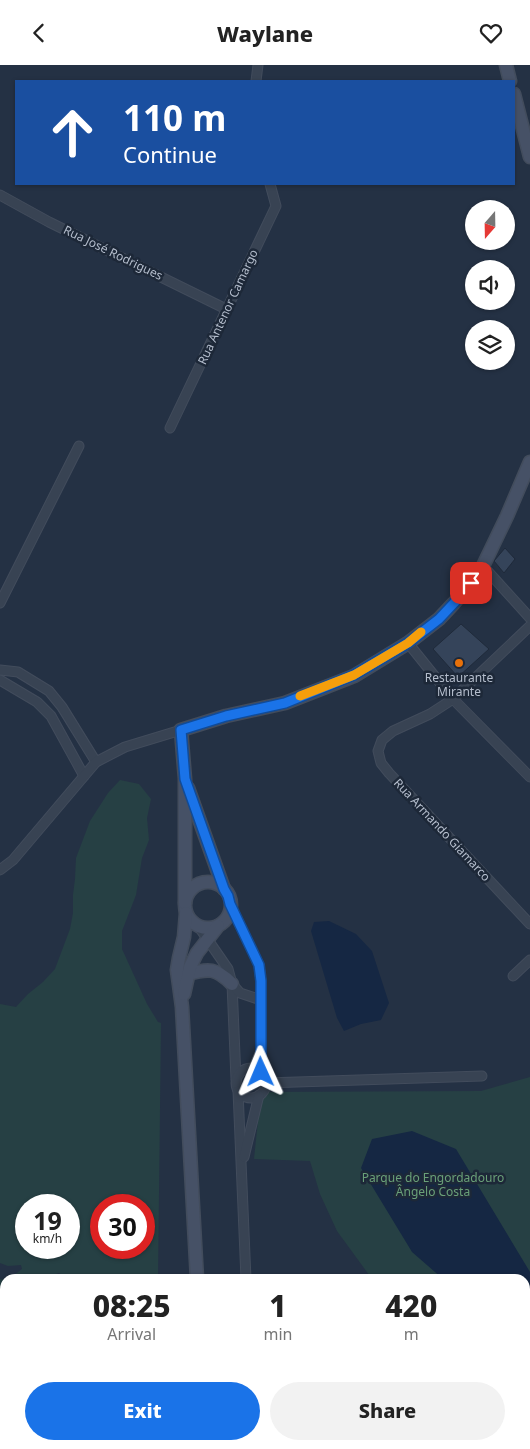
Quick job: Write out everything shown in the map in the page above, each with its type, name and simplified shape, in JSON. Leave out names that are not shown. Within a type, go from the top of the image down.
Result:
[{"type":"street","points":[[256,80],[258,65]]},
{"type":"street","points":[[506,65],[510,80]]},
{"type":"street","points":[[515,98],[530,157]]},
{"type":"street","name":"Rua Antenor Camargo","points":[[170,428],[276,205],[270,185]]},
{"type":"street","name":"Rua José Rodrigues","points":[[0,195],[49,222],[226,309]]},
{"type":"street","points":[[0,603],[79,446]]},
{"type":"street","points":[[0,870],[13,859],[96,761],[125,747],[226,716],[285,703],[354,675],[408,643],[439,619],[471,583],[483,565],[507,516],[530,462]]},
{"type":"street","points":[[483,565],[530,618]]},
{"type":"street","points":[[453,699],[530,626]]},
{"type":"street","points":[[408,643],[453,699],[530,777]]},
{"type":"street","points":[[0,670],[18,672],[49,691],[62,707],[96,761]]},
{"type":"street","points":[[0,680],[37,702],[50,717],[84,775]]},
{"type":"street","name":"Rua Armando Giamarco","points":[[453,699],[430,714],[393,731],[382,740],[378,751],[381,763],[530,924]]},
{"type":"street","points":[[181,730],[185,779],[185,908],[184,937],[178,958],[177,970],[182,1007],[197,1274]]},
{"type":"street","points":[[185,779],[224,889],[259,965],[261,981],[261,1072]]},
{"type":"street","points":[[224,889],[208,883],[200,884],[192,888],[187,895],[185,908],[191,921],[199,927],[228,969],[232,984],[246,1274]]},
{"type":"street","points":[[182,1007],[190,967],[197,953],[225,920],[230,904]]},
{"type":"street","points":[[199,927],[209,928],[218,926]]},
{"type":"street","points":[[513,976],[530,960]]},
{"type":"street","points":[[188,974],[212,970],[222,975],[240,993],[261,1000]]},
{"type":"street","points":[[236,1079],[244,1069],[250,1068],[261,1072],[266,1083],[262,1092],[253,1098],[242,1095],[238,1091]]},
{"type":"street","points":[[266,1083],[482,1076]]},
{"type":"street","points":[[242,1167],[259,1095]]},
{"type":"green space","points":[[120,780],[139,784],[151,799],[147,818],[149,840],[142,858],[136,895],[122,931],[122,949],[147,1004],[158,1022],[161,1023],[158,1274],[16,1274],[22,1269],[21,1265],[8,1266],[0,1263],[0,1004],[16,1007],[55,969],[70,929],[73,913],[76,858],[90,821],[108,793]]},
{"type":"green space","name":"Parque do Engordadouro Ângelo Costa","points":[[530,1077],[530,1274],[368,1274],[337,1231],[320,1194],[310,1161],[254,1159],[260,1102],[267,1092],[481,1091]]},
{"type":"water","points":[[329,921],[356,934],[372,951],[389,1003],[381,1020],[361,1024],[344,1031],[337,1018],[311,931],[314,922]]},
{"type":"water","points":[[412,1131],[456,1149],[530,1274],[437,1274],[412,1252],[361,1168],[372,1139]]},
{"type":"building","points":[[505,548],[515,559],[504,573],[494,561]]},
{"type":"building","name":"Restaurante Mirante","points":[[461,624],[489,649],[458,677],[433,649]]},
{"type":"slow traffic","points":[[300,696],[354,675],[408,643],[421,632]]},
{"type":"place","name":"Restaurante Mirante","points":[[459,663]]},
{"type":"route","points":[[261,1072],[261,981],[259,965],[224,889],[185,779],[181,730],[226,716],[285,703],[354,675],[408,643],[439,619],[471,583]]}]
